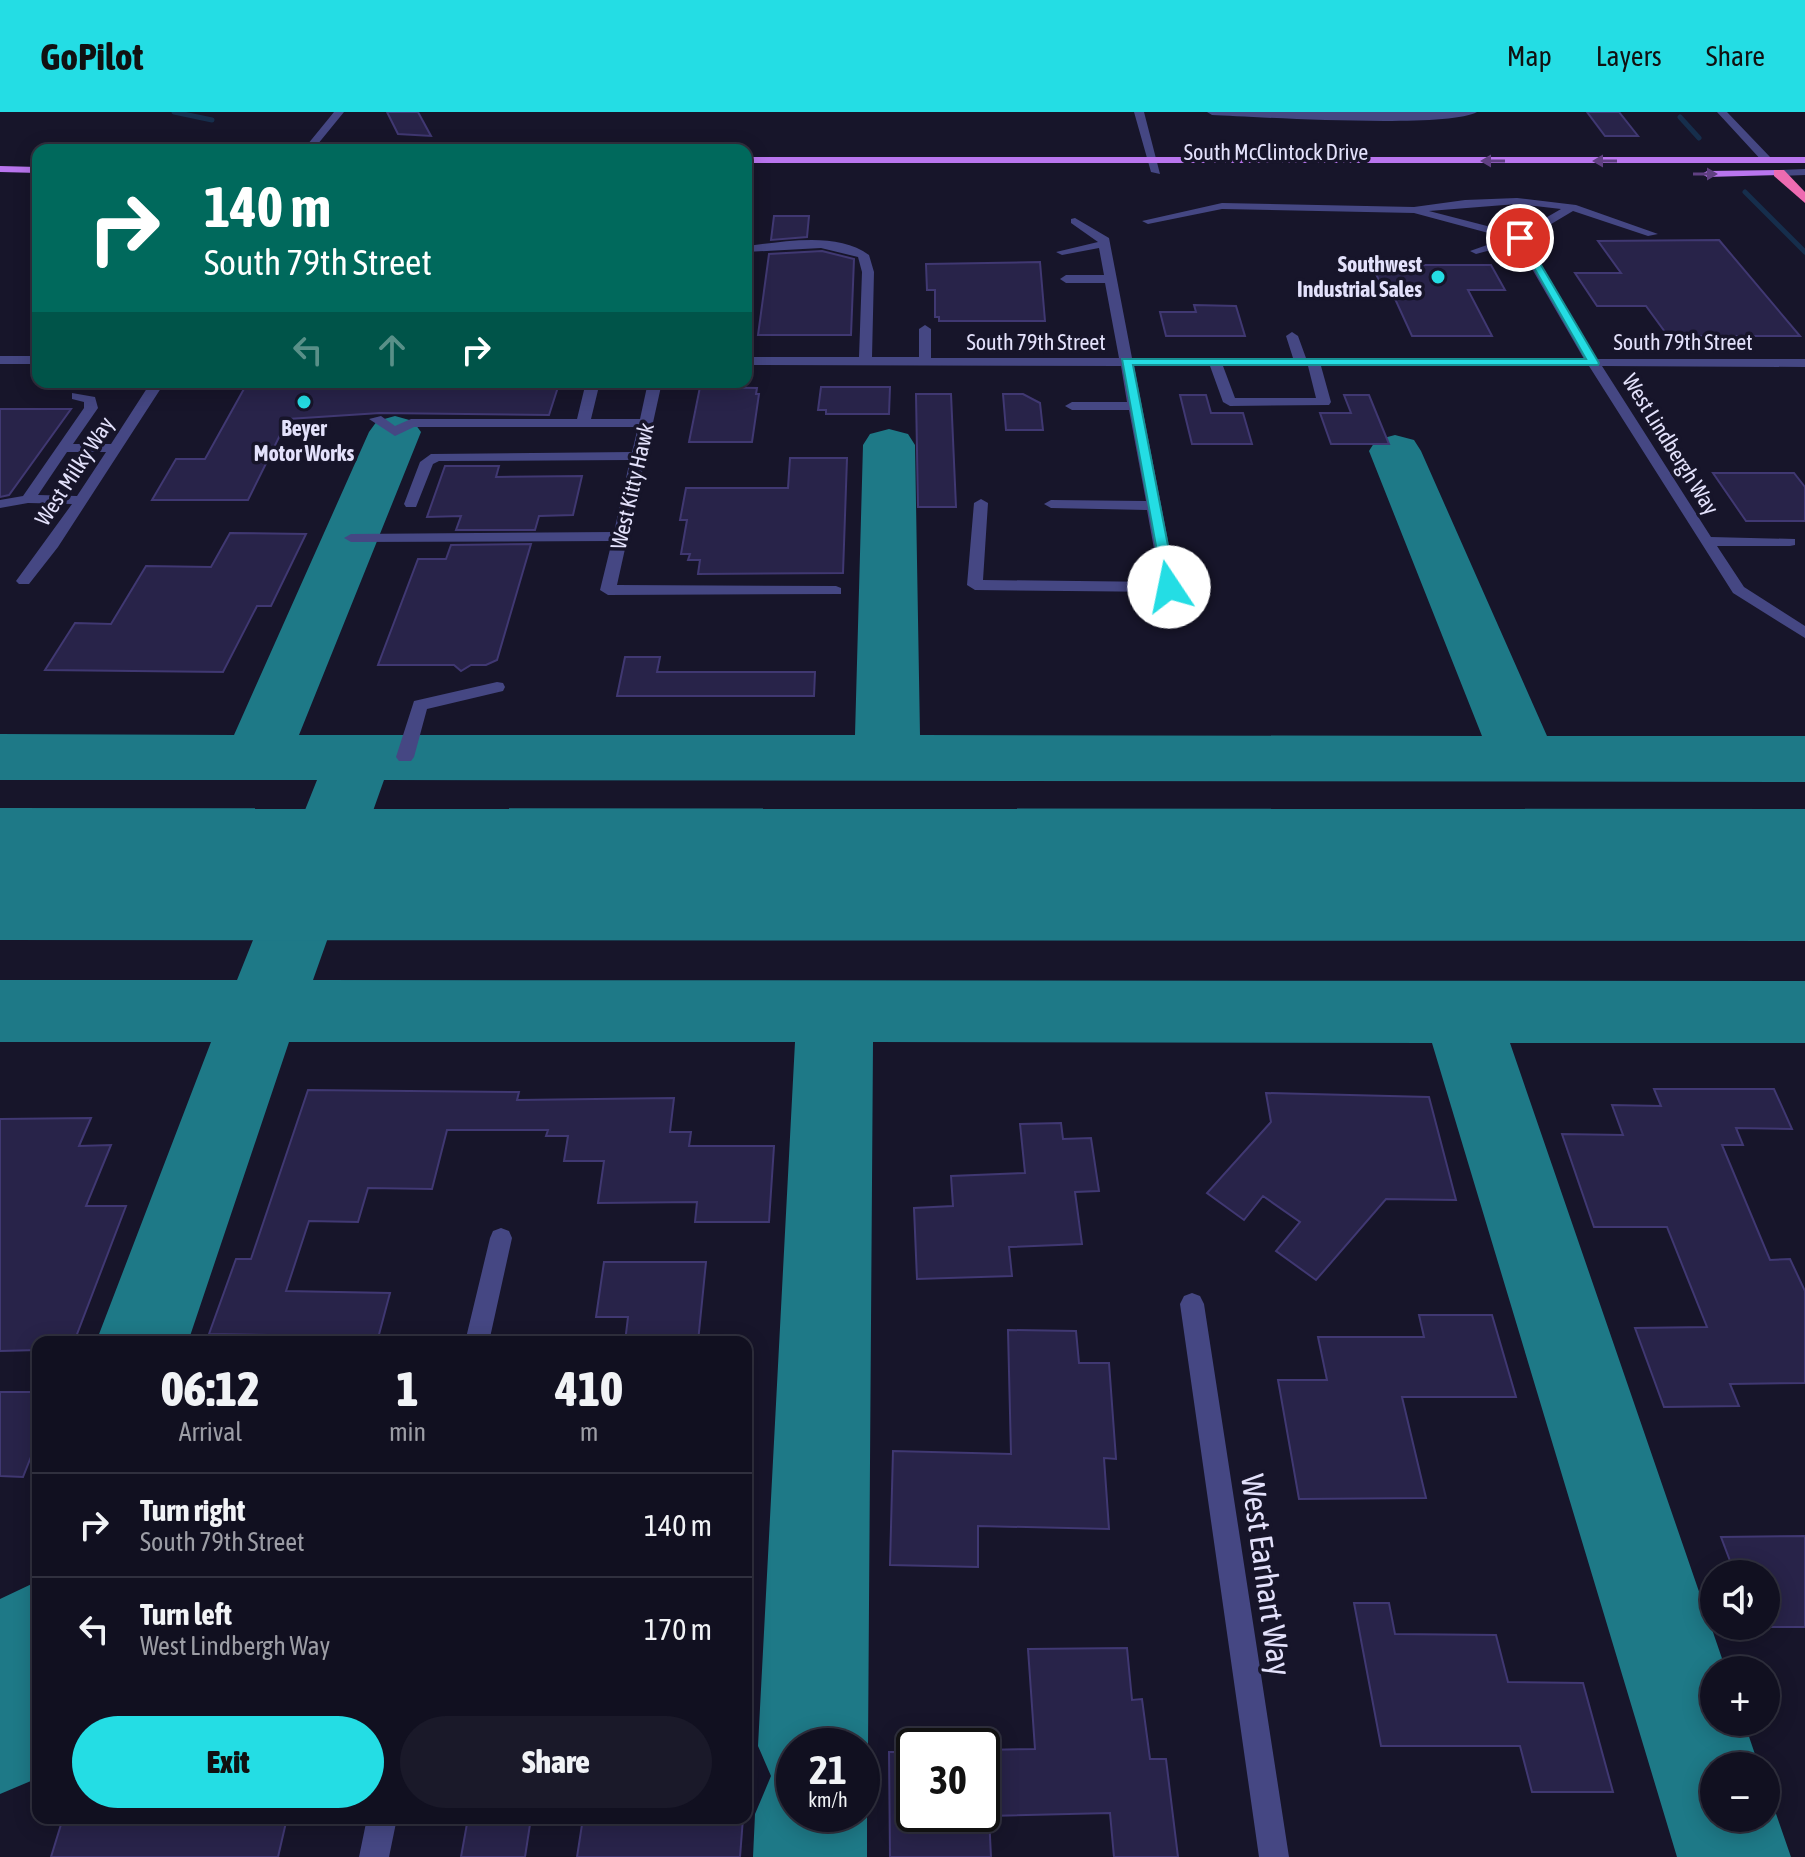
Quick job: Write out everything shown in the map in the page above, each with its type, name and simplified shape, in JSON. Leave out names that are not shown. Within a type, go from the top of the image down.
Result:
[{"type":"highway","points":[[1779,173],[1805,199]]},
{"type":"main road","points":[[0,159],[32,159]]},
{"type":"main road","name":"South McClintock Drive","points":[[752,160],[1509,173]]},
{"type":"main road","points":[[1767,160],[1779,173]]},
{"type":"main road","name":"South McClintock Drive","points":[[752,171],[1805,160]]},
{"type":"main road","points":[[0,169],[32,170]]},
{"type":"main road","points":[[1690,174],[1779,173]]},
{"type":"street","points":[[313,144],[339,112]]},
{"type":"street","points":[[1139,112],[1154,166]]},
{"type":"street","points":[[1212,112],[1472,113]]},
{"type":"street","points":[[1722,112],[1767,160]]},
{"type":"street","points":[[1779,173],[1805,172]]},
{"type":"street","points":[[1148,221],[1222,206],[1414,210],[1465,203],[1517,201],[1572,207],[1652,234]]},
{"type":"street","points":[[1476,251],[1520,238],[1572,207]]},
{"type":"street","points":[[1414,210],[1520,238]]},
{"type":"street","points":[[981,503],[975,585],[1169,587],[1104,241],[1075,221]]},
{"type":"street","name":"West Lindbergh Way","points":[[1520,238],[1593,363],[1738,590],[1805,633]]},
{"type":"street","points":[[1062,252],[1104,241]]},
{"type":"street","points":[[752,249],[828,247],[845,248],[863,255],[868,272],[865,361]]},
{"type":"street","points":[[1066,279],[1111,279]]},
{"type":"street","points":[[925,329],[925,361]]},
{"type":"street","points":[[1215,362],[1230,402],[1324,402],[1292,336]]},
{"type":"street","points":[[0,360],[32,360]]},
{"type":"street","name":"South 79th Street","points":[[752,361],[1805,363]]},
{"type":"street","name":"West Milky Way","points":[[24,581],[154,388]]},
{"type":"street","points":[[583,423],[592,388]]},
{"type":"street","name":"West Kitty Hawk","points":[[654,388],[608,590],[836,591]]},
{"type":"street","points":[[28,499],[91,408],[90,400],[77,396]]},
{"type":"street","points":[[1072,406],[1135,406]]},
{"type":"street","points":[[376,419],[395,432],[411,423],[646,423]]},
{"type":"street","points":[[63,448],[115,448]]},
{"type":"street","points":[[411,504],[427,462],[436,457],[638,456]]},
{"type":"street","points":[[0,504],[28,499],[81,500]]},
{"type":"street","points":[[1051,504],[1154,506]]},
{"type":"street","points":[[351,538],[620,536]]},
{"type":"street","points":[[1707,541],[1790,542]]},
{"type":"street","points":[[405,757],[420,705],[497,687]]},
{"type":"street","points":[[478,1336],[501,1238]]},
{"type":"street","name":"West Earhart Way","points":[[1192,1304],[1274,1857]]},
{"type":"street","points":[[374,1857],[381,1824]]},
{"type":"building","points":[[387,112],[418,112],[431,136],[398,134]]},
{"type":"building","points":[[1587,112],[1619,112],[1638,136],[1605,136]]},
{"type":"building","points":[[774,216],[809,216],[807,237],[771,240]]},
{"type":"building","points":[[1719,240],[1800,336],[1668,336],[1646,306],[1597,306],[1575,273],[1621,273],[1598,241]]},
{"type":"building","points":[[822,251],[854,259],[851,335],[758,335],[769,254]]},
{"type":"building","points":[[1370,260],[1420,260],[1422,265],[1491,265],[1505,290],[1468,290],[1492,336],[1412,336],[1391,290],[1383,290]]},
{"type":"building","points":[[1040,262],[1045,321],[939,321],[939,317],[935,317],[935,290],[927,290],[926,264]]},
{"type":"building","points":[[1194,305],[1236,306],[1245,336],[1166,336],[1160,312],[1196,312]]},
{"type":"building","points":[[821,387],[890,387],[889,414],[826,414],[826,410],[818,410]]},
{"type":"building","points":[[244,388],[558,388],[549,415],[380,413],[288,419],[248,500],[152,500],[176,459],[205,459]]},
{"type":"building","points":[[700,388],[757,388],[756,394],[759,394],[752,442],[689,442]]},
{"type":"building","points":[[916,394],[951,394],[956,507],[918,507]]},
{"type":"building","points":[[1003,394],[1023,394],[1040,403],[1043,430],[1006,430]]},
{"type":"building","points":[[1180,395],[1206,395],[1211,413],[1243,413],[1252,444],[1192,444]]},
{"type":"building","points":[[1344,395],[1369,395],[1389,444],[1331,444],[1320,413],[1351,413]]},
{"type":"building","points":[[0,409],[71,409],[9,495],[0,497]]},
{"type":"building","points":[[790,458],[847,458],[843,573],[698,574],[700,560],[688,560],[690,554],[681,554],[687,520],[680,520],[686,488],[788,488]]},
{"type":"building","points":[[445,466],[499,466],[496,477],[582,476],[573,515],[539,516],[535,530],[456,530],[461,516],[427,517]]},
{"type":"building","points":[[1713,473],[1794,473],[1805,487],[1805,521],[1746,521]]},
{"type":"building","points":[[230,533],[306,534],[271,606],[257,606],[223,672],[45,670],[75,623],[111,624],[146,566],[211,567]]},
{"type":"building","points":[[531,544],[497,660],[486,665],[471,665],[461,671],[454,665],[378,665],[418,559],[446,559],[451,545]]},
{"type":"building","points":[[625,657],[660,657],[657,672],[815,672],[814,696],[617,696]]},
{"type":"building","points":[[1654,1089],[1774,1089],[1792,1129],[1736,1128],[1743,1145],[1722,1145],[1770,1260],[1790,1259],[1805,1291],[1805,1383],[1730,1384],[1739,1406],[1664,1407],[1635,1328],[1707,1327],[1667,1227],[1594,1227],[1562,1134],[1623,1135],[1612,1105],[1661,1106]]},
{"type":"building","points":[[308,1090],[519,1092],[517,1100],[674,1098],[670,1132],[691,1132],[689,1146],[774,1146],[769,1222],[695,1222],[697,1202],[598,1203],[604,1161],[564,1161],[568,1136],[546,1136],[548,1130],[447,1130],[432,1189],[368,1188],[358,1222],[309,1221],[286,1291],[390,1293],[379,1336],[209,1334],[236,1259],[251,1259]]},
{"type":"building","points":[[1266,1093],[1429,1097],[1456,1200],[1386,1199],[1316,1280],[1276,1251],[1300,1222],[1263,1196],[1244,1220],[1207,1193],[1271,1122]]},
{"type":"building","points":[[91,1118],[79,1146],[111,1145],[86,1206],[126,1206],[76,1336],[32,1336],[32,1350],[0,1351],[0,1119]]},
{"type":"building","points":[[1061,1123],[1063,1139],[1091,1138],[1099,1191],[1075,1192],[1082,1244],[1009,1247],[1012,1276],[917,1279],[914,1208],[953,1206],[951,1176],[1025,1173],[1020,1124]]},
{"type":"building","points":[[604,1262],[706,1262],[699,1336],[626,1336],[628,1317],[596,1317]]},
{"type":"building","points":[[1419,1315],[1492,1315],[1516,1397],[1402,1397],[1426,1498],[1299,1499],[1278,1380],[1327,1380],[1318,1337],[1424,1337]]},
{"type":"building","points":[[1008,1330],[1076,1331],[1079,1363],[1109,1363],[1116,1459],[1104,1458],[1109,1529],[978,1526],[978,1567],[890,1565],[893,1451],[1011,1454]]},
{"type":"building","points":[[0,1392],[32,1392],[32,1454],[23,1477],[0,1476]]},
{"type":"building","points":[[1805,1536],[1805,1627],[1780,1627],[1780,1560],[1730,1560],[1721,1537]]},
{"type":"building","points":[[1354,1603],[1389,1603],[1395,1634],[1496,1635],[1508,1682],[1583,1683],[1613,1792],[1532,1792],[1520,1746],[1381,1746]]},
{"type":"building","points":[[1127,1648],[1132,1700],[1142,1699],[1150,1759],[1166,1759],[1178,1857],[1114,1857],[1110,1813],[1000,1816],[1000,1750],[1035,1749],[1028,1649]]},
{"type":"building","points":[[889,1752],[896,1752],[896,1832],[990,1832],[991,1857],[890,1857]]},
{"type":"building","points":[[61,1824],[286,1824],[278,1857],[51,1857]]},
{"type":"building","points":[[467,1824],[530,1824],[525,1857],[461,1857]]},
{"type":"building","points":[[582,1824],[743,1824],[740,1857],[577,1857]]},
{"type":"waterway","points":[[174,112],[212,120]]},
{"type":"waterway","points":[[1680,117],[1699,138]]},
{"type":"waterway","points":[[1745,192],[1805,252]]},
{"type":"taxiway","points":[[257,757],[395,432]]},
{"type":"taxiway","points":[[887,758],[889,445]]},
{"type":"taxiway","points":[[1395,451],[1524,758]]},
{"type":"taxiway","points":[[0,757],[359,757]]},
{"type":"taxiway","points":[[263,1011],[359,757]]},
{"type":"taxiway","points":[[359,757],[887,758]]},
{"type":"taxiway","points":[[887,758],[1805,759]]},
{"type":"taxiway","points":[[0,1011],[263,1011]]},
{"type":"taxiway","points":[[263,1011],[1805,1012]]},
{"type":"taxiway","points":[[144,1336],[261,1012]]},
{"type":"taxiway","points":[[814,1728],[835,1012]]},
{"type":"taxiway","points":[[1461,1012],[1700,1753]]},
{"type":"taxiway","points":[[0,1739],[32,1650]]},
{"type":"taxiway","points":[[810,1857],[811,1832]]},
{"type":"taxiway","points":[[1726,1832],[1734,1857]]},
{"type":"runway","points":[[0,874],[1805,875]]},
{"type":"place","name":"Southwest Industrial Sales","points":[[1438,277]]},
{"type":"place","name":"Beyer Motor Works","points":[[304,402]]},
{"type":"route","points":[[1169,587],[1126,362],[1593,363],[1520,238]]}]
